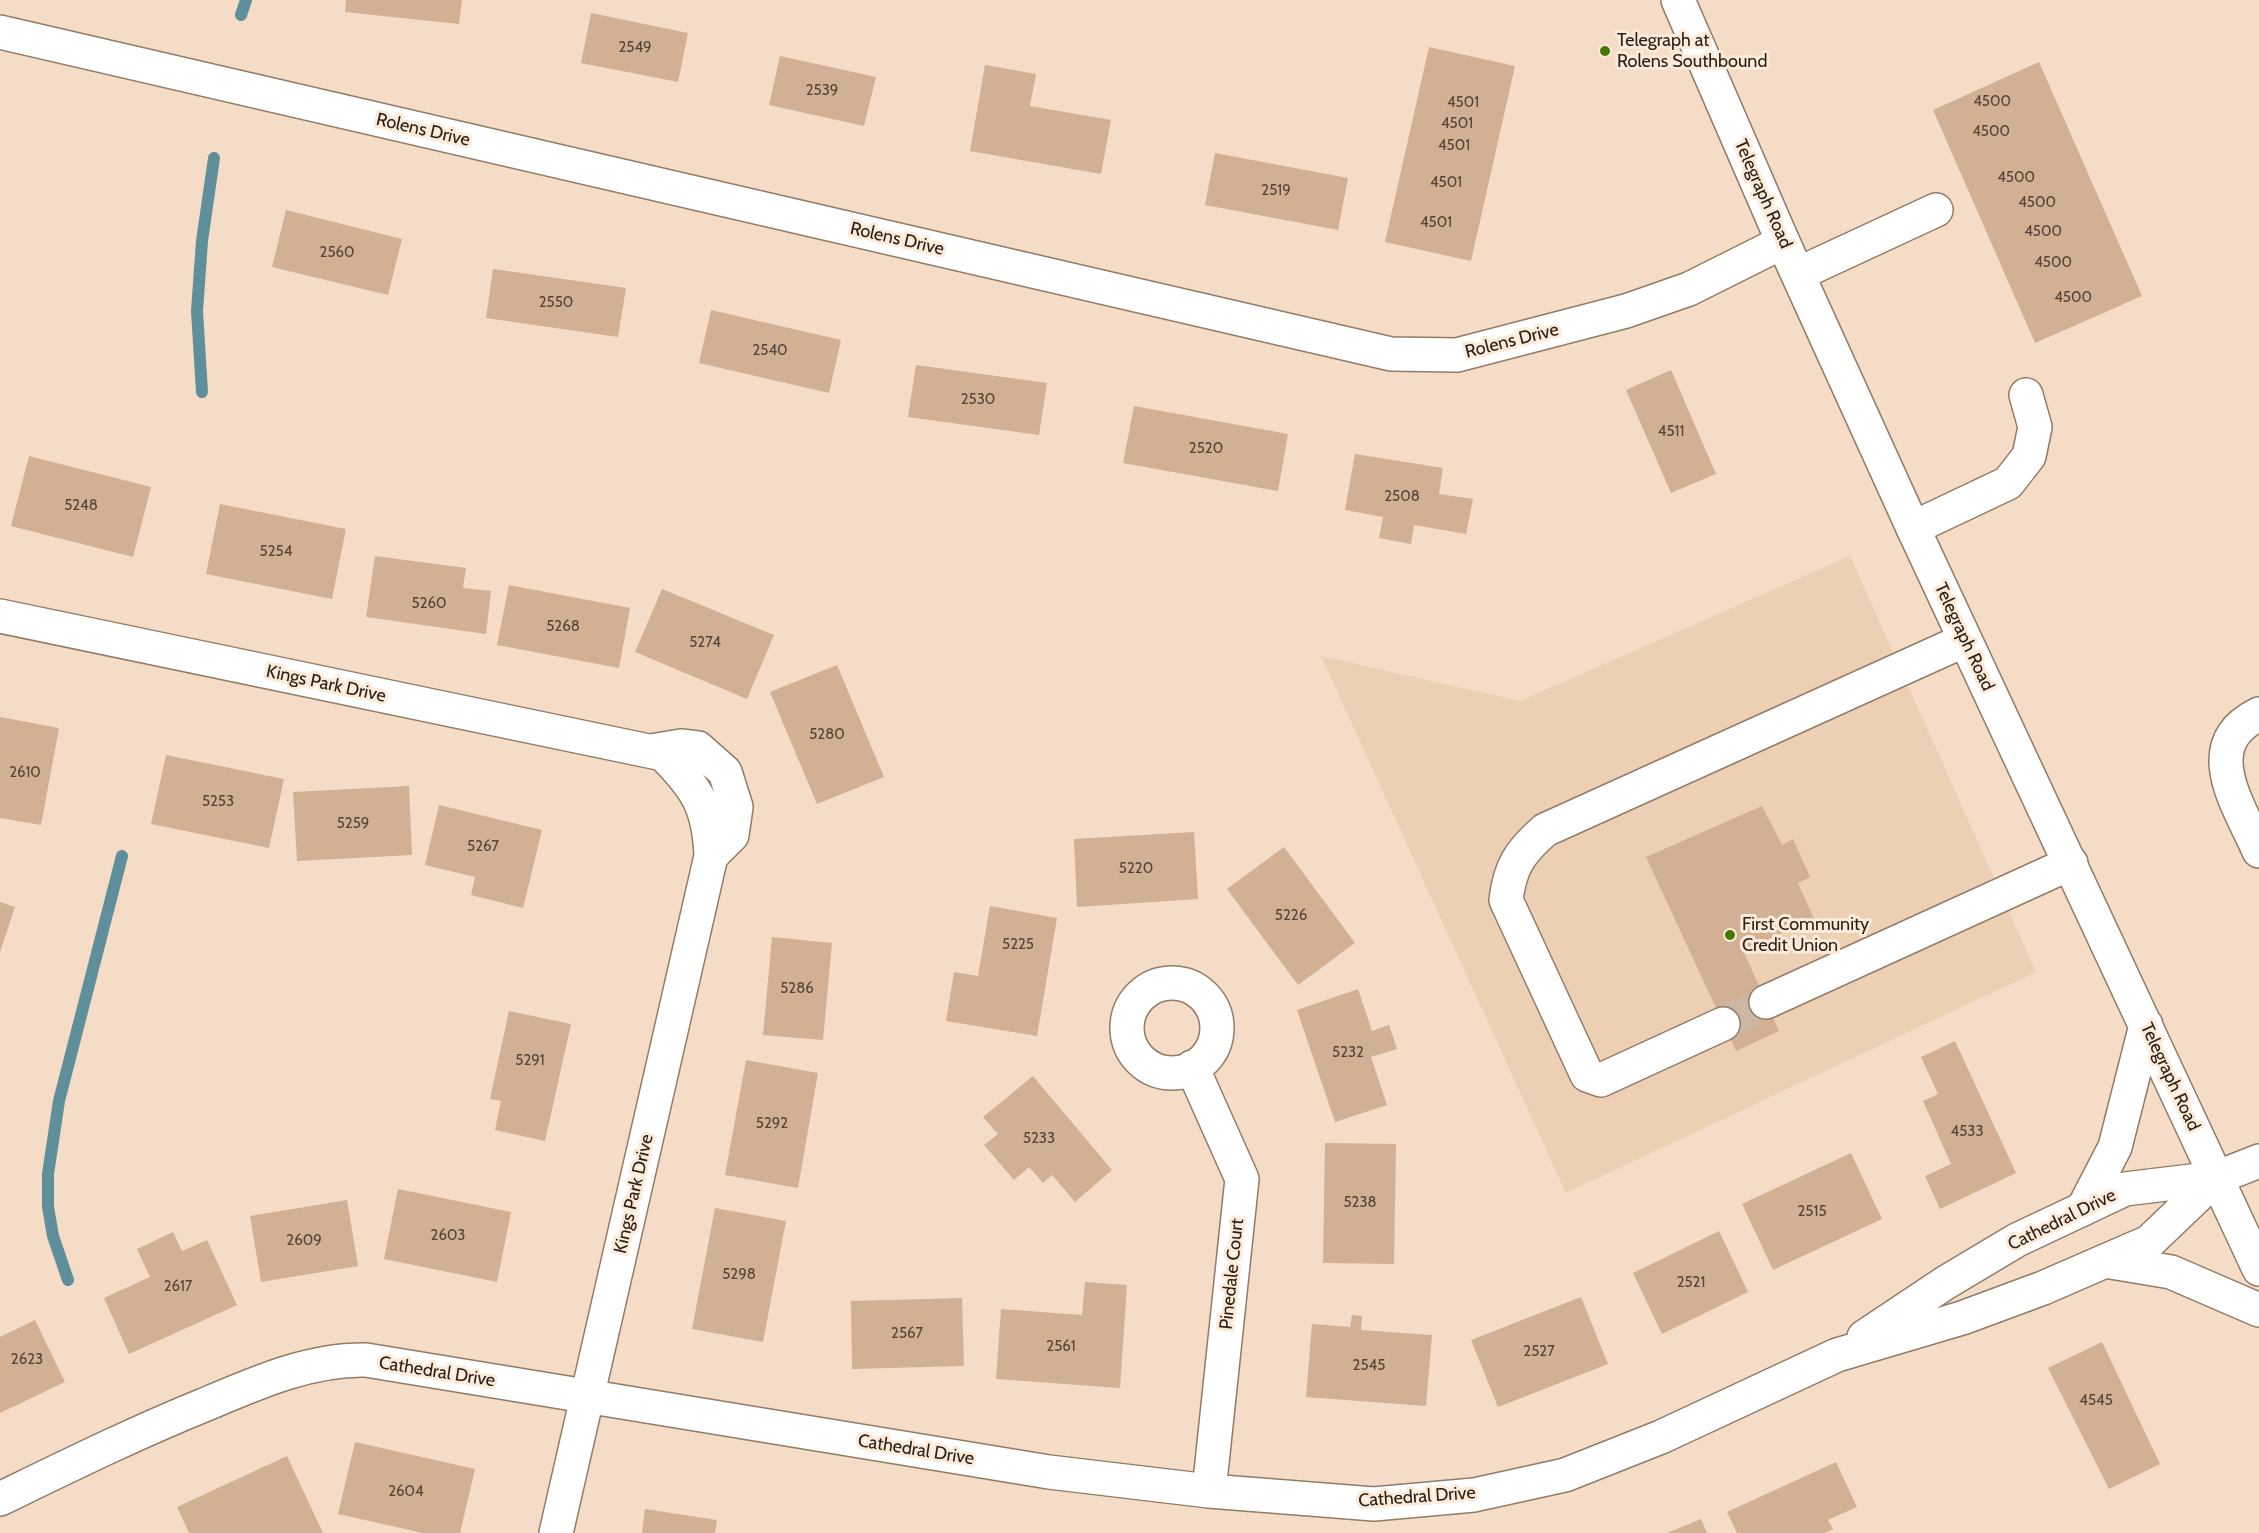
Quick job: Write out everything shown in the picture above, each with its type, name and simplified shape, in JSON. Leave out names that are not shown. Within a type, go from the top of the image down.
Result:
[{"type":"street","name":"Telegraph Road","points":[[1678,0],[1913,528],[2259,1269]]},
{"type":"street","name":"Rolens Drive","points":[[0,32],[1390,354],[1457,355],[1626,311],[1689,289],[1784,242]]},
{"type":"street","points":[[1798,274],[1936,210]]},
{"type":"street","points":[[1913,528],[2008,483],[2029,456],[2035,427],[2026,395]]},
{"type":"street","name":"Kings Park Drive","points":[[0,616],[651,751],[663,754],[690,781],[710,824],[711,856],[556,1533]]},
{"type":"street","points":[[1723,1024],[1601,1080],[1587,1075],[1506,900],[1508,877],[1522,850],[1545,830],[1965,640]]},
{"type":"street","points":[[2259,714],[2244,721],[2231,734],[2225,767],[2259,851]]},
{"type":"street","points":[[1766,1002],[2071,863]]},
{"type":"street","points":[[2083,1209],[2115,1147],[2145,1025]]},
{"type":"street","name":"Pinedale Court","points":[[1192,1067],[1242,1179],[1209,1491]]},
{"type":"street","points":[[2216,1178],[2259,1161]]},
{"type":"street","name":"Cathedral Drive","points":[[0,1499],[131,1435],[260,1381],[337,1360],[366,1360],[1049,1472],[1209,1491],[1374,1504],[1474,1495],[1565,1475],[1661,1437],[1837,1355],[1962,1318],[2043,1288],[2149,1242],[2216,1178]]},
{"type":"street","name":"Cathedral Drive","points":[[1837,1355],[1945,1283],[2008,1245],[2125,1189],[2216,1178]]},
{"type":"street","points":[[2105,1261],[2171,1272],[2259,1311]]},
{"type":"shaded area","points":[[1850,556],[2036,972],[1566,1193],[1321,656],[1520,701]]},
{"type":"building","points":[[346,0],[462,0],[459,24],[345,12]]},
{"type":"building","points":[[591,13],[688,33],[678,82],[581,63]]},
{"type":"building","points":[[1429,47],[1515,66],[1471,261],[1385,242]]},
{"type":"building","points":[[780,56],[876,77],[864,126],[769,105]]},
{"type":"building","points":[[2039,62],[2142,296],[2035,343],[1933,110]]},
{"type":"building","points":[[985,65],[1036,74],[1030,106],[1111,120],[1101,174],[970,151]]},
{"type":"building","points":[[1215,153],[1348,178],[1338,230],[1205,205]]},
{"type":"building","points":[[286,210],[402,239],[388,295],[272,267]]},
{"type":"building","points":[[493,269],[626,288],[618,337],[486,318]]},
{"type":"building","points":[[711,310],[841,340],[829,393],[699,363]]},
{"type":"building","points":[[916,365],[1047,383],[1039,435],[908,417]]},
{"type":"building","points":[[1671,370],[1716,474],[1671,493],[1626,390]]},
{"type":"building","points":[[1134,406],[1288,434],[1278,491],[1123,463]]},
{"type":"building","points":[[1355,454],[1443,468],[1439,494],[1473,499],[1466,534],[1414,525],[1411,544],[1379,538],[1383,517],[1345,510]]},
{"type":"building","points":[[29,456],[151,487],[133,557],[11,526]]},
{"type":"building","points":[[220,504],[346,529],[332,599],[206,574]]},
{"type":"building","points":[[375,556],[466,568],[463,588],[491,591],[486,634],[366,617]]},
{"type":"building","points":[[509,585],[630,608],[619,668],[497,645]]},
{"type":"building","points":[[662,589],[774,635],[747,699],[635,652]]},
{"type":"building","points":[[837,665],[884,777],[817,804],[770,692]]},
{"type":"building","points":[[0,717],[59,728],[41,825],[0,818]]},
{"type":"building","points":[[166,755],[284,779],[269,848],[151,824]]},
{"type":"building","points":[[409,786],[412,855],[297,861],[293,792]]},
{"type":"building","points":[[439,805],[542,830],[523,908],[471,895],[475,877],[425,865]]},
{"type":"building","name":"First Community Credit Union","points":[[1762,806],[1782,845],[1793,839],[1810,877],[1798,883],[1814,919],[1743,950],[1779,1031],[1736,1051],[1646,857]]},
{"type":"building","points":[[1194,832],[1198,899],[1077,907],[1074,839]]},
{"type":"building","points":[[1284,847],[1355,943],[1298,985],[1227,889]]},
{"type":"building","points":[[0,902],[15,907],[0,952]]},
{"type":"building","points":[[990,906],[1057,918],[1037,1036],[946,1021],[954,972],[978,976]]},
{"type":"building","points":[[772,937],[832,943],[823,1040],[763,1035]]},
{"type":"building","points":[[1358,989],[1372,1031],[1389,1025],[1397,1049],[1371,1057],[1387,1105],[1335,1122],[1297,1010]]},
{"type":"building","points":[[509,1011],[571,1024],[545,1141],[495,1130],[501,1101],[490,1099]]},
{"type":"building","points":[[1955,1041],[2016,1173],[1940,1209],[1925,1176],[1951,1164],[1923,1101],[1938,1094],[1921,1057]]},
{"type":"building","points":[[746,1060],[818,1073],[798,1188],[725,1175]]},
{"type":"building","points":[[1033,1076],[1112,1170],[1075,1202],[1052,1175],[1043,1183],[1029,1167],[1014,1180],[984,1145],[998,1134],[983,1117]]},
{"type":"building","points":[[1325,1143],[1396,1144],[1394,1264],[1323,1263]]},
{"type":"building","points":[[1851,1153],[1882,1219],[1773,1270],[1742,1204]]},
{"type":"building","points":[[398,1189],[511,1212],[497,1282],[384,1259]]},
{"type":"building","points":[[347,1200],[358,1266],[261,1282],[250,1216]]},
{"type":"building","points":[[715,1208],[786,1221],[763,1342],[692,1329]]},
{"type":"building","points":[[1719,1231],[1748,1292],[1662,1334],[1633,1273]]},
{"type":"building","points":[[173,1232],[182,1251],[207,1240],[237,1305],[129,1354],[104,1298],[150,1277],[137,1249]]},
{"type":"building","points":[[1085,1282],[1127,1285],[1120,1388],[996,1379],[1001,1309],[1082,1315]]},
{"type":"building","points":[[1581,1297],[1608,1364],[1498,1407],[1471,1340]]},
{"type":"building","points":[[962,1298],[964,1366],[852,1369],[851,1301]]},
{"type":"building","points":[[1352,1315],[1362,1316],[1361,1330],[1432,1335],[1426,1406],[1306,1397],[1312,1324],[1350,1327]]},
{"type":"building","points":[[35,1320],[65,1382],[0,1413],[0,1337]]},
{"type":"building","points":[[2102,1342],[2160,1464],[2109,1489],[2048,1368]]},
{"type":"building","points":[[355,1442],[475,1469],[460,1533],[423,1533],[338,1514]]},
{"type":"building","points":[[287,1456],[323,1533],[189,1533],[177,1507]]},
{"type":"building","points":[[1836,1462],[1857,1507],[1828,1520],[1833,1529],[1825,1533],[1737,1533],[1727,1512]]},
{"type":"building","points":[[645,1509],[717,1520],[715,1533],[642,1533]]},
{"type":"building","points":[[1701,1519],[1707,1533],[1667,1533]]},
{"type":"waterway","points":[[241,15],[246,0]]},
{"type":"waterway","points":[[202,392],[197,311],[202,241],[214,158]]},
{"type":"waterway","points":[[68,1280],[53,1236],[48,1207],[48,1174],[59,1101],[122,856]]},
{"type":"tunnel","points":[[1723,1024],[1766,1002]]},
{"type":"place","name":"Telegraph at Rolens Southbound","points":[[1605,51]]},
{"type":"place","name":"First Community Credit Union","points":[[1730,935]]}]
